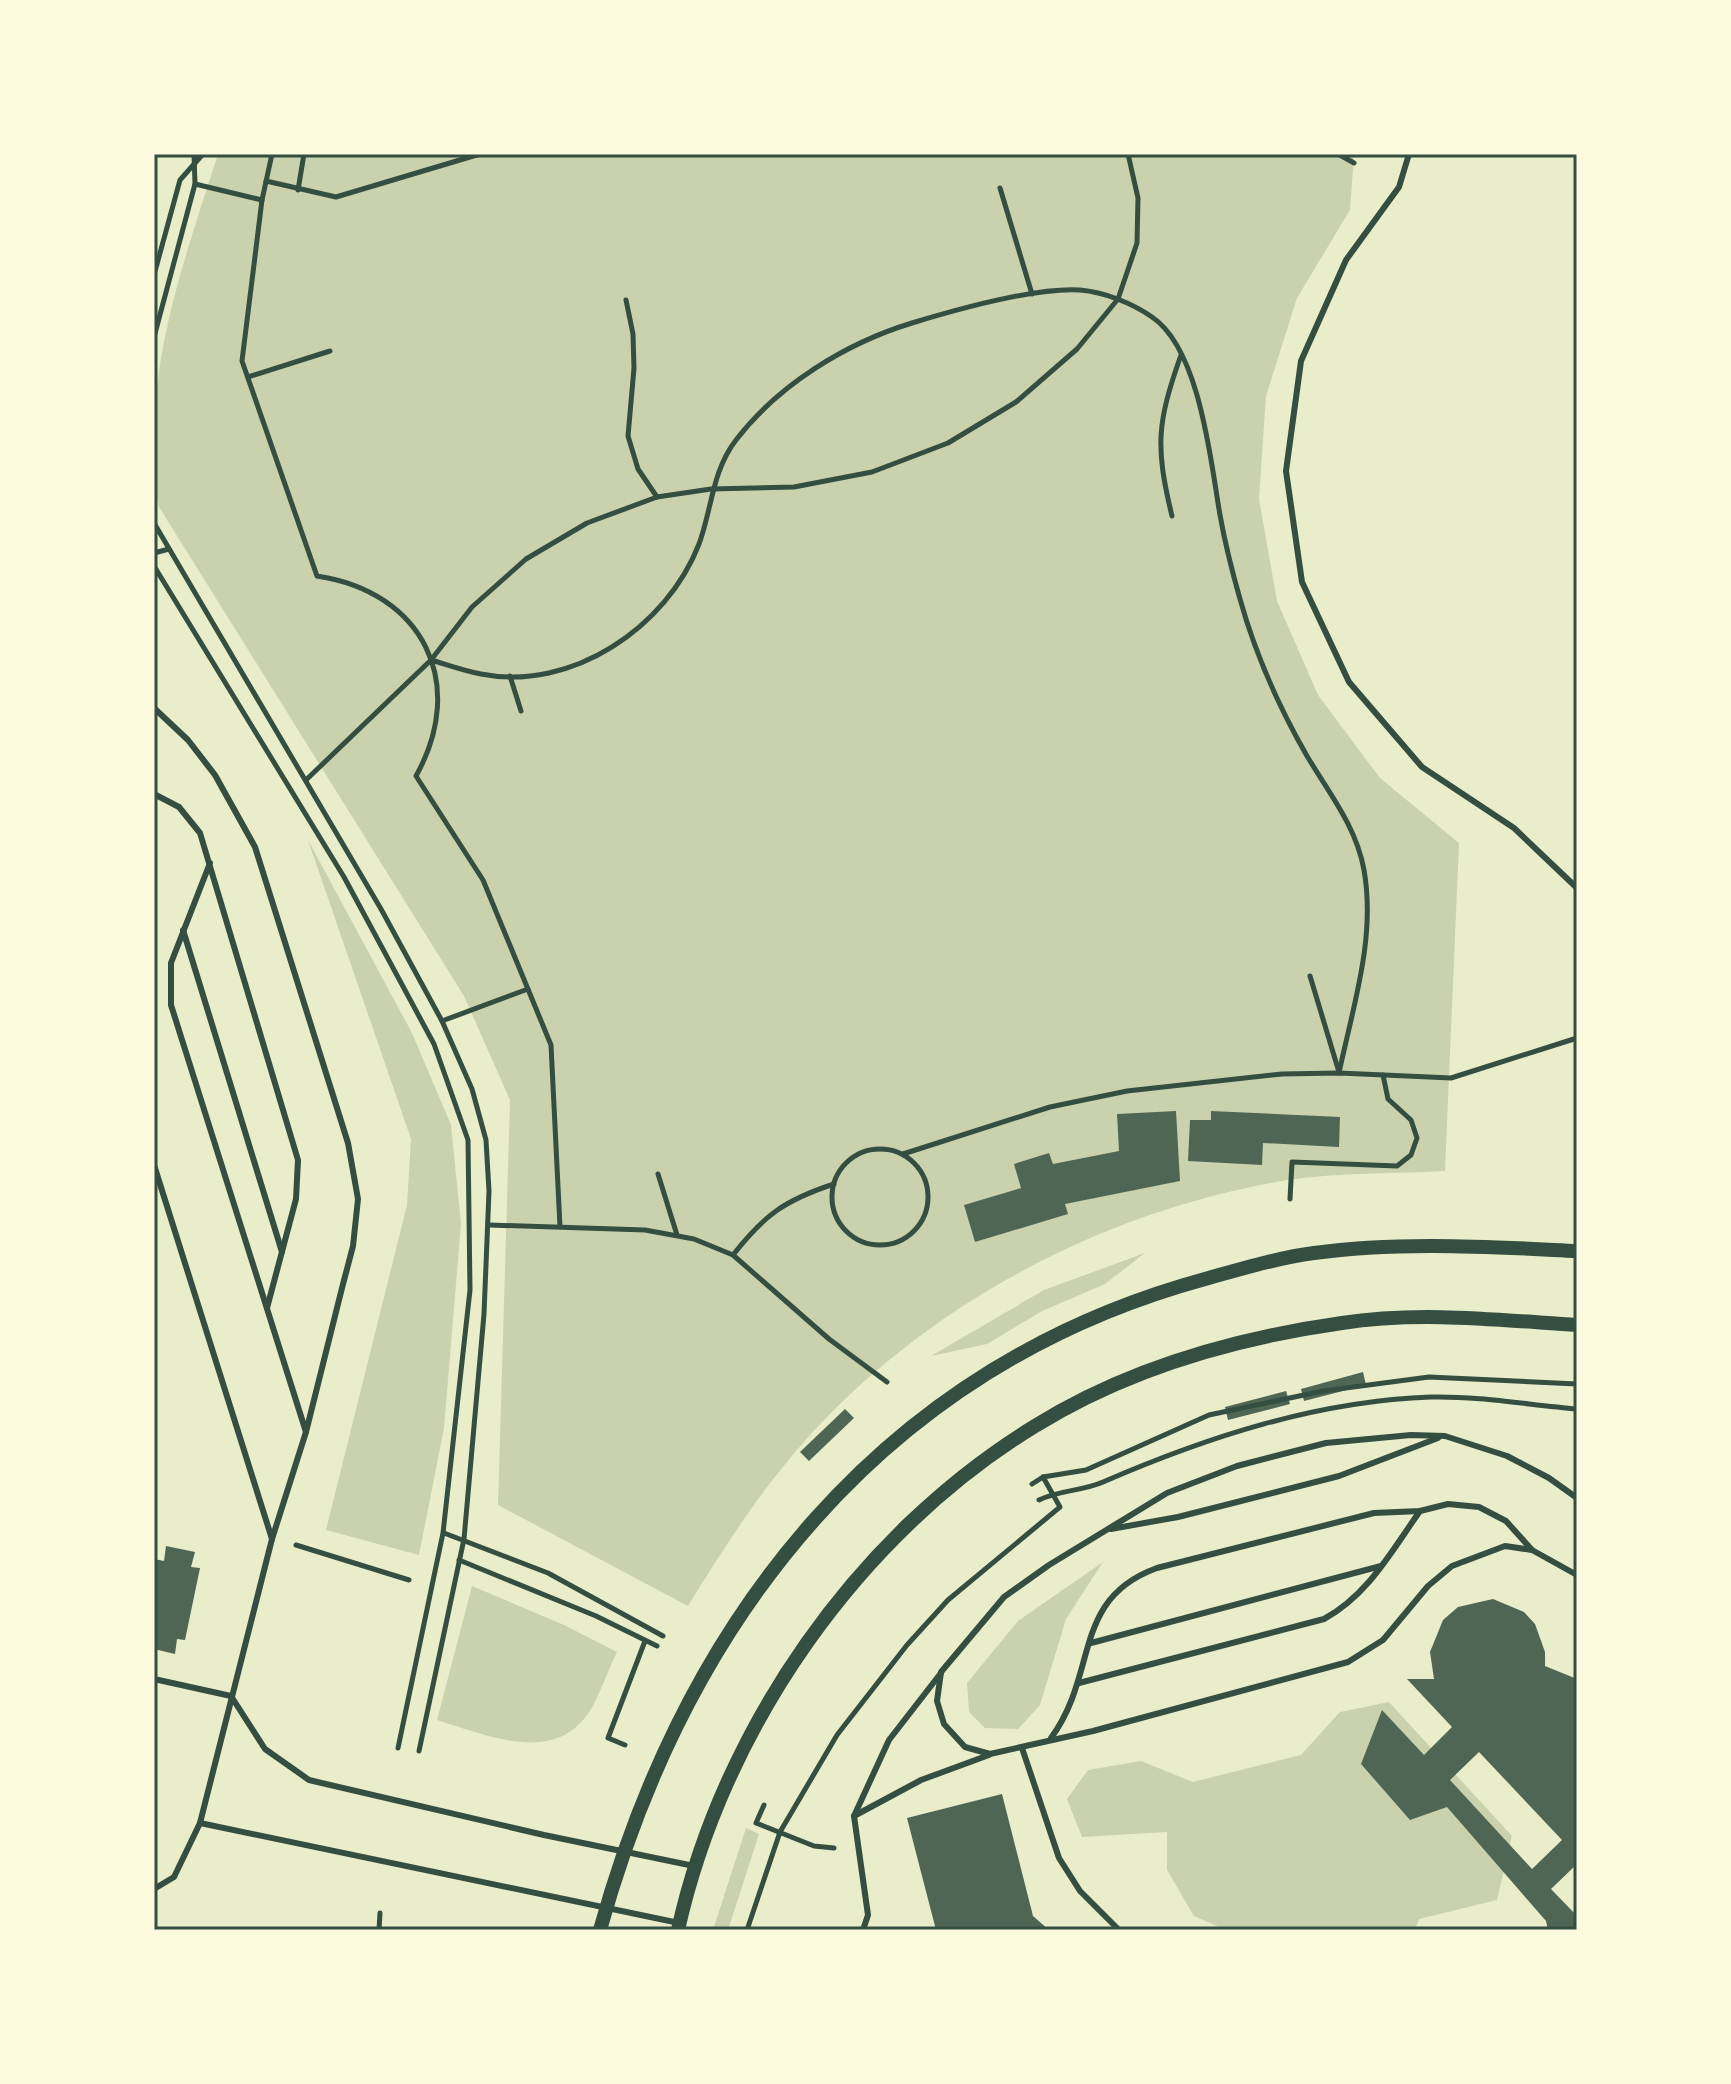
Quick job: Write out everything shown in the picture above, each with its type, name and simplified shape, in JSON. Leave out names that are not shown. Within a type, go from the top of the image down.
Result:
[{"type":"street","points":[[600,1930],[624,1850],[664,1747],[737,1623],[780,1560],[822,1508],[860,1470],[980,1377],[1033,1345],[1115,1306],[1264,1263],[1315,1253],[1402,1247],[1577,1251]]},
{"type":"street","points":[[678,1926],[694,1866],[748,1740],[786,1674],[870,1566],[945,1491],[1035,1425],[1132,1377],[1186,1359],[1343,1323],[1409,1317],[1577,1325]]},
{"type":"lane","points":[[1409,154],[1399,187],[1346,260],[1301,361],[1286,471],[1302,582],[1349,682],[1422,767],[1514,828],[1577,888]]},
{"type":"lane","points":[[154,708],[188,740],[215,775],[255,847],[355,1171],[358,1199],[353,1246],[306,1432],[272,1539],[200,1823],[174,1877],[154,1889]]},
{"type":"lane","points":[[154,794],[188,815],[200,833],[298,1160],[296,1199],[267,1308]]},
{"type":"lane","points":[[210,863],[169,974],[171,1005],[306,1432]]},
{"type":"lane","points":[[183,930],[282,1252]]},
{"type":"lane","points":[[154,1165],[272,1539]]},
{"type":"lane","points":[[863,1930],[868,1915],[854,1816],[889,1740],[1004,1597],[1167,1493],[1237,1466],[1326,1443],[1411,1435],[1445,1436],[1507,1456],[1549,1478],[1577,1498]]},
{"type":"lane","points":[[1107,1530],[1178,1517],[1339,1476],[1445,1436]]},
{"type":"lane","points":[[1051,1738],[1063,1721],[1079,1683],[1098,1616],[1109,1596],[1131,1577],[1374,1513],[1420,1511],[1448,1504],[1479,1507],[1506,1521],[1532,1550],[1577,1575]]},
{"type":"lane","points":[[1079,1683],[1324,1619],[1346,1607],[1381,1566],[1420,1511]]},
{"type":"lane","points":[[854,1816],[921,1780],[990,1754],[1093,1731],[1348,1662],[1383,1640],[1428,1586],[1452,1566],[1505,1546],[1532,1550]]},
{"type":"lane","points":[[1090,1643],[1381,1566]]},
{"type":"lane","points":[[941,1672],[937,1701],[944,1724],[965,1747],[990,1754]]},
{"type":"lane","points":[[154,1679],[231,1696],[265,1749],[309,1780],[694,1866]]},
{"type":"lane","points":[[1022,1748],[1059,1858],[1080,1891],[1119,1930]]},
{"type":"lane","points":[[200,1823],[607,1908],[678,1926]]},
{"type":"path","points":[[154,337],[195,184],[194,154]]},
{"type":"path","points":[[154,275],[180,180],[203,154]]},
{"type":"path","points":[[272,154],[262,200],[242,361],[317,576],[344,580],[393,604],[412,624],[431,660],[439,700],[437,727],[429,753],[416,776],[483,880],[551,1045],[560,1227]]},
{"type":"path","points":[[298,190],[304,154]]},
{"type":"path","points":[[266,181],[336,197],[480,154]]},
{"type":"path","points":[[306,780],[431,660],[472,607],[526,559],[587,523],[657,497],[711,489],[810,484],[872,472],[948,443],[1016,402],[1077,349],[1118,299],[1137,243],[1138,198],[1128,154]]},
{"type":"path","points":[[1338,154],[1354,163]]},
{"type":"path","points":[[195,184],[262,200]]},
{"type":"path","points":[[1000,188],[1032,294]]},
{"type":"path","points":[[431,660],[483,675],[537,675],[590,660],[636,631],[674,592],[699,543],[711,489],[734,442],[770,403],[814,370],[860,343],[911,323],[1032,294],[1080,290],[1118,299],[1156,319],[1181,355],[1209,434],[1220,518],[1241,601],[1269,681],[1308,757],[1342,809],[1363,868],[1369,931],[1339,1073]]},
{"type":"path","points":[[626,300],[633,334],[634,368],[628,436],[638,469],[657,497]]},
{"type":"path","points":[[248,377],[330,351]]},
{"type":"path","points":[[1172,516],[1159,462],[1162,407],[1181,355]]},
{"type":"path","points":[[297,361],[300,369]]},
{"type":"path","points":[[154,523],[306,780],[442,1021],[472,1089],[486,1140],[489,1225],[464,1539],[419,1751]]},
{"type":"path","points":[[154,553],[169,549]]},
{"type":"path","points":[[154,566],[344,877],[434,1044],[468,1140],[470,1290],[443,1533],[398,1748]]},
{"type":"path","points":[[510,676],[521,711]]},
{"type":"path","points":[[1310,976],[1339,1073]]},
{"type":"path","points":[[442,1021],[528,989]]},
{"type":"path","points":[[903,1154],[925,1178],[928,1203],[920,1226],[892,1244],[859,1241],[846,1231],[832,1201],[834,1184],[849,1160],[875,1149],[903,1154],[1050,1107],[1127,1091],[1204,1080],[1339,1073],[1451,1078],[1577,1038]]},
{"type":"path","points":[[1290,1199],[1292,1162],[1397,1166],[1411,1155],[1417,1138],[1411,1120],[1388,1099],[1383,1075]]},
{"type":"path","points":[[658,1174],[677,1235]]},
{"type":"path","points":[[733,1255],[759,1222],[782,1205],[794,1197],[834,1184]]},
{"type":"path","points":[[489,1225],[645,1230],[677,1235],[733,1255],[829,1339],[887,1382]]},
{"type":"path","points":[[1032,1484],[1043,1477]]},
{"type":"path","points":[[443,1533],[464,1539],[601,1599],[663,1636]]},
{"type":"path","points":[[307,1548],[409,1580]]},
{"type":"path","points":[[459,1560],[596,1616],[657,1646]]},
{"type":"path","points":[[625,1745],[608,1738],[646,1640]]},
{"type":"path","points":[[764,1805],[756,1823],[814,1846],[836,1848],[858,1844]]},
{"type":"path","points":[[379,1930],[380,1913]]},
{"type":"green space","points":[[218,154],[1354,154],[1350,210],[1297,298],[1266,396],[1259,499],[1277,601],[1318,695],[1380,778],[1459,843],[1445,1171],[1307,1177],[1220,1194],[1152,1214],[1087,1240],[1023,1271],[962,1307],[905,1347],[852,1393],[803,1443],[771,1482],[688,1606],[498,1505],[510,1100],[464,996],[159,507],[157,499],[154,440],[166,331]]},
{"type":"green space","points":[[308,840],[412,1033],[451,1125],[461,1224],[444,1428],[419,1555],[326,1530],[407,1205],[411,1139]]},
{"type":"green space","points":[[1145,1253],[1105,1284],[1042,1311],[987,1344],[931,1356],[1044,1290]]},
{"type":"green space","points":[[1103,1562],[1066,1619],[1040,1705],[1018,1729],[985,1728],[969,1712],[967,1683],[1018,1621]]},
{"type":"green space","points":[[472,1586],[564,1625],[617,1652],[595,1702],[576,1727],[559,1737],[540,1742],[520,1742],[437,1720]]},
{"type":"green space","points":[[1389,1702],[1512,1836],[1497,1900],[1419,1919],[1415,1930],[1226,1930],[1194,1916],[1167,1870],[1167,1832],[1082,1837],[1067,1799],[1088,1770],[1141,1761],[1193,1782],[1301,1755],[1340,1712]]},
{"type":"green space","points":[[746,1828],[759,1834],[728,1930],[713,1930]]},
{"type":"building","points":[[1176,1111],[1180,1181],[1065,1204],[1068,1214],[975,1242],[964,1205],[1021,1188],[1014,1164],[1049,1153],[1053,1164],[1119,1151],[1117,1114]]},
{"type":"building","points":[[1211,1111],[1340,1117],[1339,1147],[1263,1143],[1262,1165],[1188,1161],[1190,1120],[1211,1120]]},
{"type":"building","points":[[1363,1372],[1366,1385],[1304,1401],[1301,1389]]},
{"type":"building","points":[[1286,1391],[1290,1404],[1228,1420],[1225,1407]]},
{"type":"building","points":[[845,1409],[854,1418],[809,1461],[800,1452]]},
{"type":"building","points":[[166,1546],[195,1552],[191,1567],[200,1568],[185,1640],[177,1639],[175,1654],[154,1649],[154,1559],[164,1561]]},
{"type":"building","points":[[1493,1599],[1524,1612],[1535,1624],[1545,1652],[1545,1666],[1577,1679],[1577,1864],[1551,1889],[1577,1916],[1577,1930],[1548,1930],[1546,1921],[1447,1807],[1410,1820],[1361,1764],[1382,1710],[1424,1755],[1452,1727],[1407,1679],[1434,1679],[1430,1652],[1443,1620],[1458,1607]],"holes":[[[1479,1752],[1562,1840],[1532,1869],[1450,1780]]]},
{"type":"building","points":[[1002,1794],[1033,1916],[1049,1930],[936,1930],[907,1818]]}]
